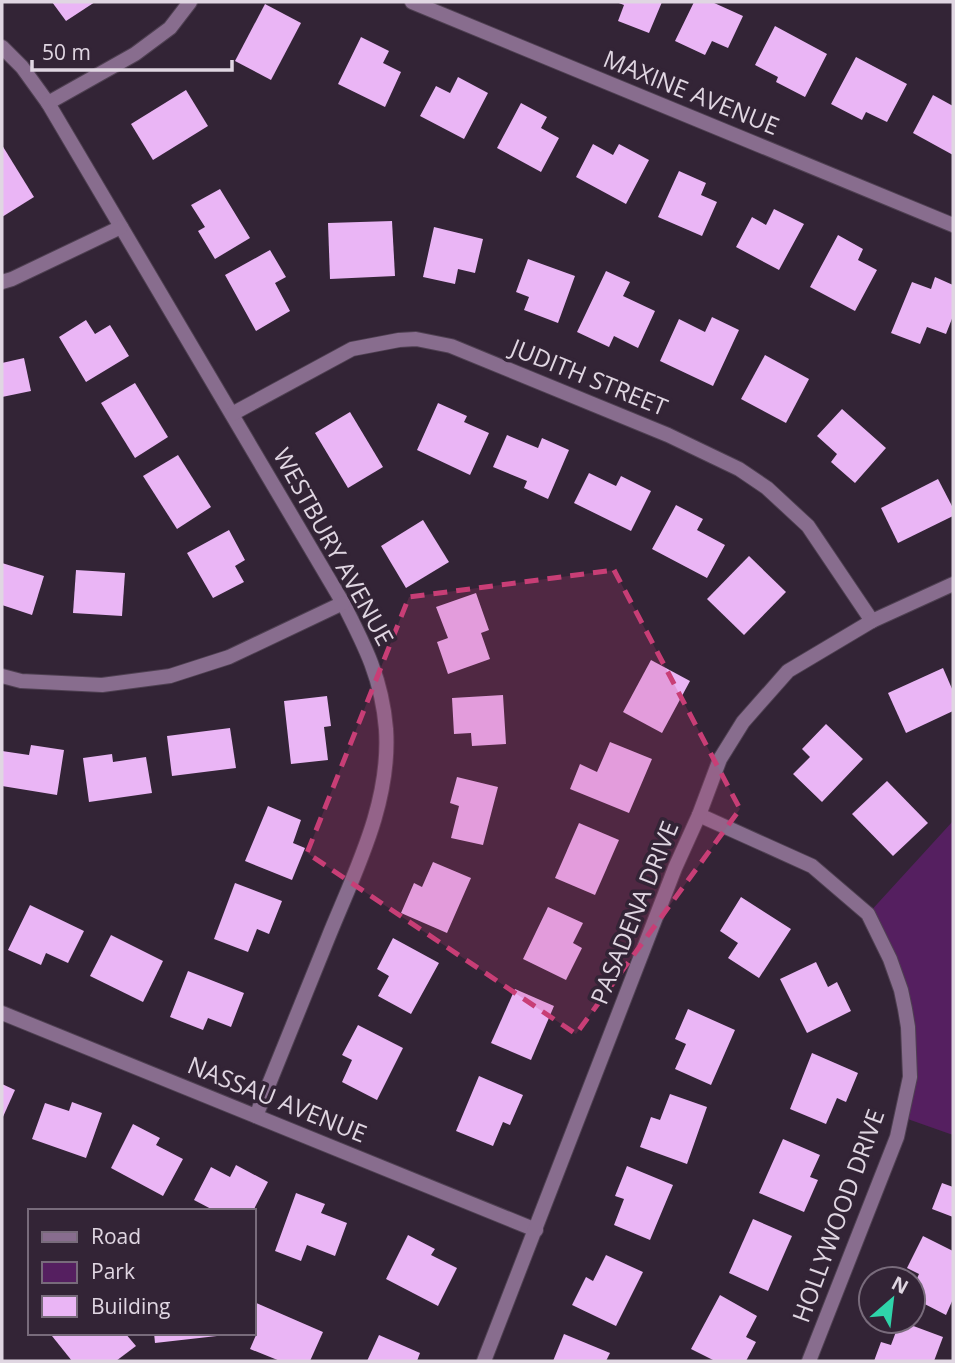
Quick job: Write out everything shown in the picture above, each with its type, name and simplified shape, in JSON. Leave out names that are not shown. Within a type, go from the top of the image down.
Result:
[{"type":"street","points":[[48,103],[135,54],[170,28],[190,2]]},
{"type":"street","name":"MAXINE AVENUE","points":[[411,2],[953,225]]},
{"type":"street","name":"WESTBURY AVENUE","points":[[2,47],[22,67],[48,103],[232,414],[342,603],[368,653],[378,683],[386,728],[385,775],[370,834],[256,1116]]},
{"type":"street","points":[[2,282],[121,227]]},
{"type":"street","name":"JUDITH STREET","points":[[232,414],[352,349],[416,339],[451,346],[668,435],[739,469],[767,488],[808,526],[872,621]]},
{"type":"street","name":"PASADENA DRIVE","points":[[484,1361],[720,760],[743,722],[788,671],[872,621],[953,584]]},
{"type":"street","points":[[2,676],[21,681],[102,685],[170,676],[229,657],[342,603]]},
{"type":"street","name":"HOLLYWOOD DRIVE","points":[[699,815],[813,866],[868,914],[890,959],[905,1009],[910,1077],[897,1137],[809,1361]]},
{"type":"street","name":"NASSAU AVENUE","points":[[2,1013],[536,1230]]},
{"type":"highlighted area","points":[[614,570],[740,809],[576,1034],[307,853],[409,597]]},
{"type":"green space","points":[[953,821],[953,1135],[902,1117],[910,1077],[905,1009],[868,914]]},
{"type":"building","points":[[52,2],[95,2],[66,21]]},
{"type":"building","points":[[616,2],[662,2],[649,33],[618,21],[624,5]]},
{"type":"building","points":[[694,2],[712,2],[743,16],[728,48],[712,41],[705,55],[675,41]]},
{"type":"building","points":[[265,4],[301,23],[271,80],[235,61]]},
{"type":"building","points":[[775,26],[827,54],[805,97],[776,82],[778,77],[755,65]]},
{"type":"building","points":[[361,37],[389,51],[383,63],[401,72],[385,107],[338,84]]},
{"type":"building","points":[[856,57],[907,84],[887,122],[866,112],[862,120],[831,104]]},
{"type":"building","points":[[458,77],[488,93],[464,139],[420,116],[436,86],[450,93]]},
{"type":"building","points":[[186,90],[208,126],[153,160],[131,124]]},
{"type":"building","points":[[933,95],[953,106],[953,155],[913,133]]},
{"type":"building","points":[[521,103],[547,117],[541,128],[559,138],[541,172],[497,148]]},
{"type":"building","points":[[593,144],[613,155],[619,144],[649,160],[626,204],[576,177]]},
{"type":"building","points":[[2,145],[34,197],[2,217]]},
{"type":"building","points":[[679,171],[706,183],[701,195],[717,202],[702,236],[658,217]]},
{"type":"building","points":[[220,189],[250,238],[215,259],[198,231],[205,227],[191,205]]},
{"type":"building","points":[[774,209],[804,224],[779,270],[736,247],[752,217],[766,225]]},
{"type":"building","points":[[392,221],[395,276],[330,279],[328,223]]},
{"type":"building","points":[[434,227],[483,239],[475,273],[458,269],[455,284],[423,277]]},
{"type":"building","points":[[838,235],[863,249],[858,260],[877,270],[855,311],[810,287]]},
{"type":"building","points":[[270,250],[286,277],[275,283],[290,311],[256,331],[225,275]]},
{"type":"building","points":[[528,259],[575,276],[558,323],[524,310],[529,297],[516,292]]},
{"type":"building","points":[[606,271],[630,282],[623,296],[655,311],[638,348],[614,336],[609,347],[577,332]]},
{"type":"building","points":[[935,277],[953,285],[953,316],[946,334],[927,327],[920,344],[891,333],[912,282],[931,289]]},
{"type":"building","points":[[712,317],[739,330],[713,386],[660,361],[679,319],[705,332]]},
{"type":"building","points":[[86,320],[95,334],[110,325],[129,356],[86,382],[59,337]]},
{"type":"building","points":[[765,355],[809,379],[786,423],[741,399]]},
{"type":"building","points":[[24,358],[31,391],[2,397],[2,363]]},
{"type":"building","points":[[135,383],[168,437],[135,458],[101,403]]},
{"type":"building","points":[[438,403],[467,416],[464,422],[489,433],[470,475],[417,450]]},
{"type":"building","points":[[842,409],[886,448],[855,483],[831,462],[837,454],[817,436]]},
{"type":"building","points":[[350,412],[383,467],[348,488],[315,433]]},
{"type":"building","points":[[507,435],[538,448],[542,438],[569,450],[548,499],[524,488],[527,481],[493,467]]},
{"type":"building","points":[[178,455],[211,507],[177,529],[143,476]]},
{"type":"building","points":[[589,473],[616,486],[621,476],[651,491],[631,531],[574,503]]},
{"type":"building","points":[[938,479],[953,508],[953,516],[898,543],[881,508]]},
{"type":"building","points":[[676,505],[703,519],[697,530],[725,545],[707,578],[652,549]]},
{"type":"building","points":[[423,520],[449,562],[406,588],[381,546]]},
{"type":"building","points":[[229,530],[245,560],[235,566],[244,582],[213,598],[187,553]]},
{"type":"building","points":[[749,556],[786,592],[744,635],[707,599]]},
{"type":"building","points":[[2,563],[44,576],[32,615],[2,605]]},
{"type":"building","points":[[76,570],[125,573],[122,616],[73,613]]},
{"type":"building","points":[[476,593],[489,630],[481,633],[490,659],[448,674],[437,642],[448,638],[436,607]]},
{"type":"building","points":[[651,660],[690,681],[662,733],[623,712]]},
{"type":"building","points":[[943,668],[953,691],[953,711],[906,733],[888,693]]},
{"type":"building","points":[[503,695],[506,744],[472,746],[471,733],[454,734],[452,698]]},
{"type":"building","points":[[327,696],[331,726],[324,727],[328,760],[291,764],[284,701]]},
{"type":"building","points":[[826,724],[863,759],[822,802],[793,774],[810,757],[802,749]]},
{"type":"building","points":[[230,728],[236,768],[172,776],[167,736]]},
{"type":"building","points":[[610,742],[652,759],[629,813],[570,789],[580,764],[597,772]]},
{"type":"building","points":[[31,745],[64,750],[57,795],[2,786],[2,751],[29,755]]},
{"type":"building","points":[[112,754],[113,762],[146,757],[152,793],[89,802],[83,758]]},
{"type":"building","points":[[457,777],[498,787],[483,845],[451,838],[459,806],[450,803]]},
{"type":"building","points":[[887,781],[928,823],[893,856],[852,814]]},
{"type":"building","points":[[268,806],[301,820],[293,843],[305,848],[292,880],[245,861]]},
{"type":"building","points":[[579,823],[619,840],[595,895],[555,878]]},
{"type":"building","points":[[433,862],[471,878],[447,933],[401,913],[414,883],[422,887]]},
{"type":"building","points":[[235,883],[282,901],[269,934],[257,929],[248,952],[214,939]]},
{"type":"building","points":[[741,897],[791,929],[759,978],[728,958],[738,943],[720,931]]},
{"type":"building","points":[[30,905],[84,931],[68,963],[46,953],[41,965],[8,950]]},
{"type":"building","points":[[548,907],[583,923],[573,943],[582,948],[566,980],[523,959]]},
{"type":"building","points":[[111,935],[163,961],[143,1002],[90,976]]},
{"type":"building","points":[[393,938],[439,963],[411,1014],[378,996],[389,976],[377,969]]},
{"type":"building","points":[[816,962],[828,987],[837,982],[851,1011],[807,1033],[780,979]]},
{"type":"building","points":[[188,971],[244,993],[231,1027],[208,1018],[203,1030],[170,1017]]},
{"type":"building","points":[[515,989],[554,1006],[531,1060],[491,1043]]},
{"type":"building","points":[[688,1009],[735,1030],[711,1085],[675,1069],[686,1044],[675,1039]]},
{"type":"building","points":[[358,1025],[403,1048],[377,1100],[342,1082],[352,1060],[342,1055]]},
{"type":"building","points":[[812,1053],[858,1073],[846,1102],[837,1098],[826,1124],[790,1109]]},
{"type":"building","points":[[479,1076],[523,1095],[510,1125],[503,1122],[493,1146],[456,1131]]},
{"type":"building","points":[[2,1084],[15,1090],[2,1119]]},
{"type":"building","points":[[670,1094],[707,1107],[687,1164],[640,1147],[651,1117],[660,1120]]},
{"type":"building","points":[[72,1102],[102,1113],[86,1158],[32,1139],[45,1103],[69,1111]]},
{"type":"building","points":[[133,1124],[160,1138],[156,1145],[183,1159],[163,1196],[111,1168]]},
{"type":"building","points":[[783,1139],[820,1155],[810,1177],[818,1180],[804,1212],[759,1193]]},
{"type":"building","points":[[236,1165],[268,1182],[254,1209],[211,1209],[194,1200],[211,1167],[230,1177]]},
{"type":"building","points":[[627,1166],[673,1185],[650,1240],[614,1225],[624,1199],[615,1196]]},
{"type":"building","points":[[942,1183],[953,1187],[953,1217],[932,1209]]},
{"type":"building","points":[[296,1193],[325,1204],[321,1213],[347,1223],[335,1256],[307,1245],[301,1261],[275,1251]]},
{"type":"building","points":[[753,1219],[792,1236],[768,1291],[729,1273]]},
{"type":"building","points":[[408,1235],[435,1249],[431,1255],[457,1268],[438,1306],[386,1279]]},
{"type":"building","points":[[923,1236],[953,1251],[953,1299],[946,1315],[927,1305],[927,1265],[908,1265]]},
{"type":"building","points":[[606,1255],[643,1272],[616,1326],[572,1305],[586,1277],[593,1281]]},
{"type":"building","points":[[720,1295],[757,1316],[746,1337],[756,1342],[746,1361],[715,1361],[691,1349]]},
{"type":"building","points":[[256,1303],[323,1332],[310,1361],[280,1361],[250,1349],[256,1335]]},
{"type":"building","points":[[927,1331],[943,1337],[934,1361],[874,1361],[881,1342],[891,1345],[895,1335],[927,1335]]},
{"type":"building","points":[[564,1334],[610,1353],[606,1361],[553,1361]]},
{"type":"building","points":[[127,1335],[136,1346],[116,1361],[72,1361],[52,1336]]},
{"type":"building","points":[[154,1335],[217,1335],[217,1336],[155,1343]]},
{"type":"building","points":[[379,1335],[420,1353],[417,1361],[367,1361]]}]
